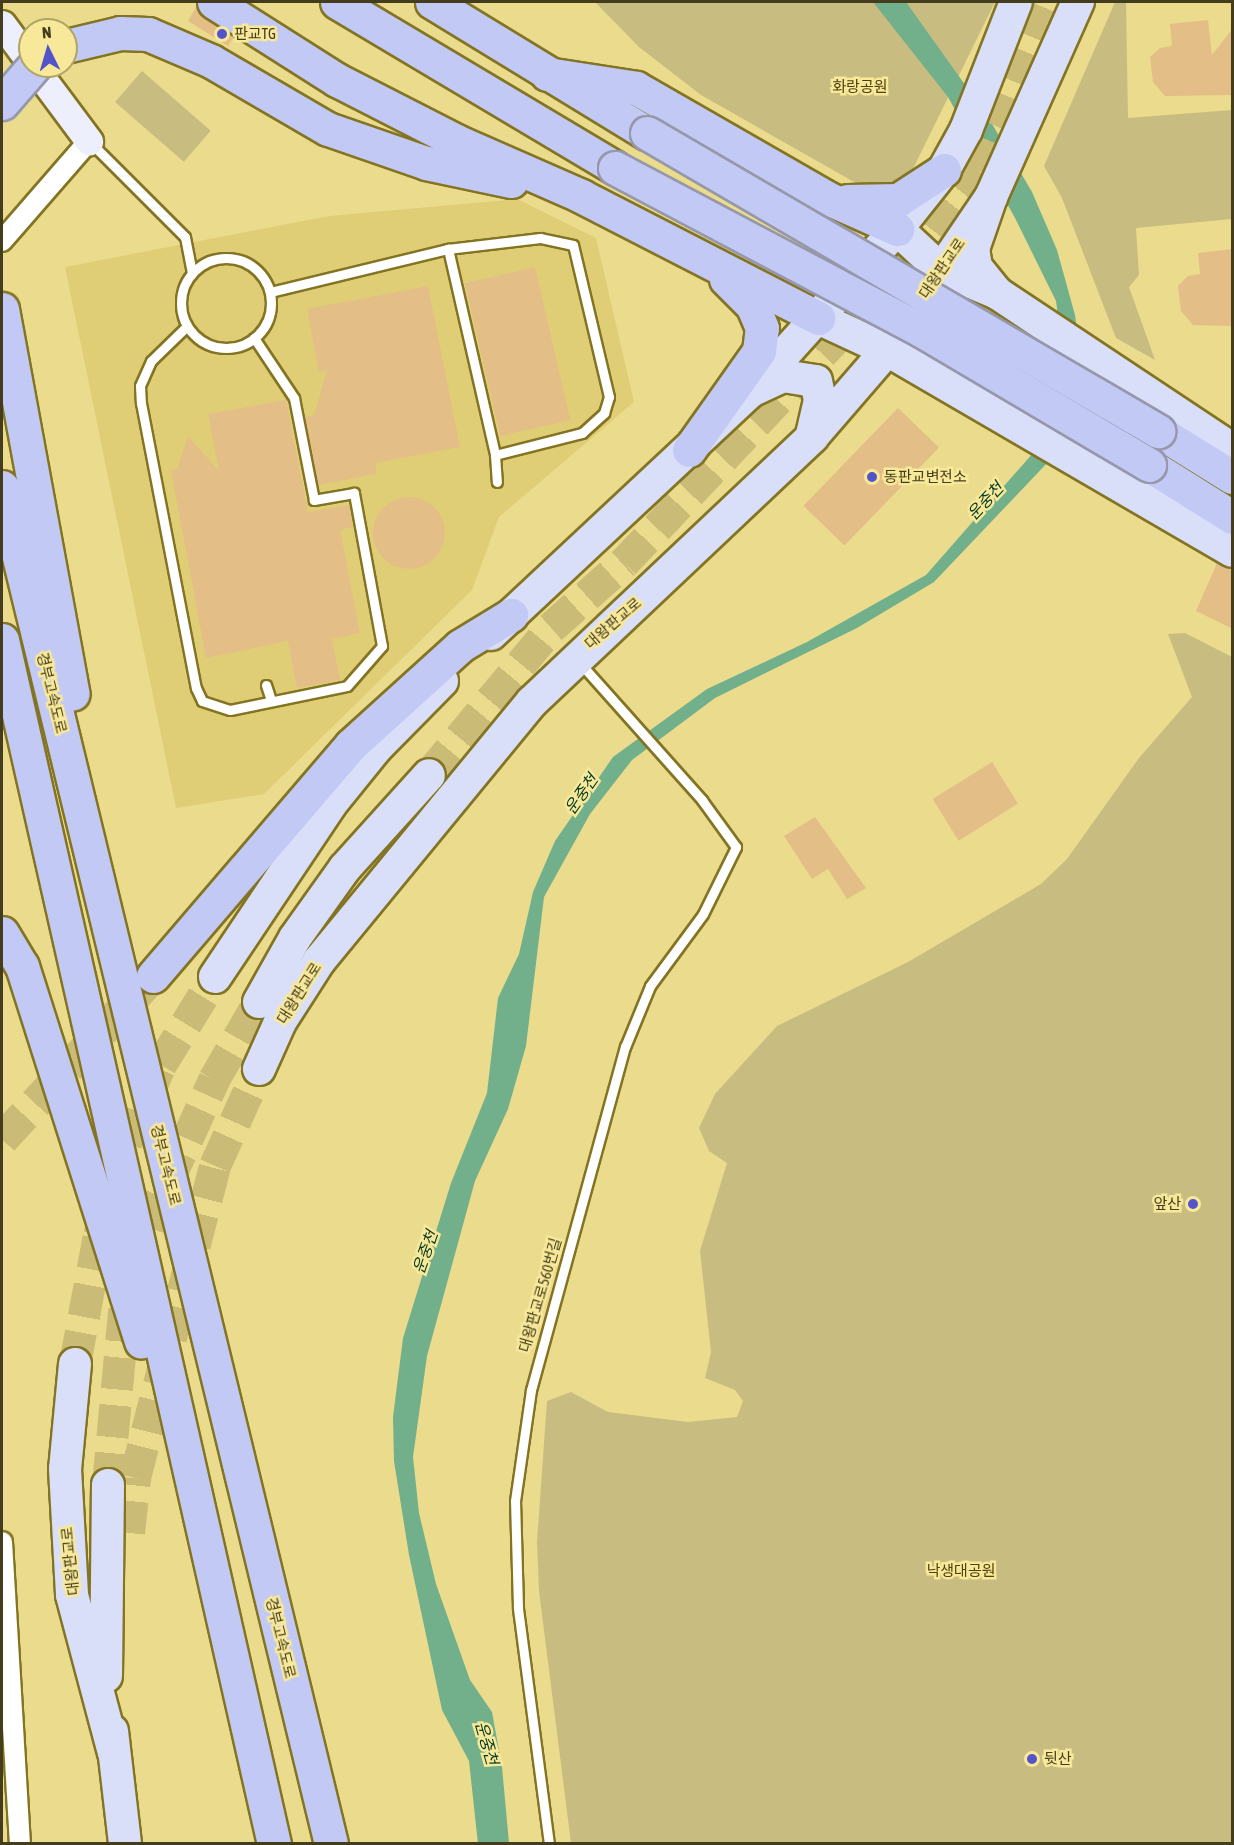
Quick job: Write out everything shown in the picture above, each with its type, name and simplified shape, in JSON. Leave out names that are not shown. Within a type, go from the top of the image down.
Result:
[{"type":"highway","points":[[214,2],[337,80],[456,141],[581,196],[818,318]]},
{"type":"highway","points":[[337,2],[615,168],[921,330],[1149,465],[1233,518]]},
{"type":"highway","points":[[432,2],[547,74],[1233,477]]},
{"type":"highway","points":[[78,43],[148,34],[211,61],[328,129],[426,163],[581,196]]},
{"type":"highway","points":[[547,74],[636,88],[827,198],[897,229]]},
{"type":"highway","points":[[2,103],[23,78]]},
{"type":"highway","points":[[827,198],[861,203],[898,200],[944,170]]},
{"type":"highway","points":[[689,250],[736,286],[752,305],[762,328],[759,351],[689,450]]},
{"type":"highway","points":[[3,319],[60,613],[110,933]]},
{"type":"highway","name":"경부고속도로","points":[[2,487],[331,1844]]},
{"type":"highway","points":[[153,976],[351,745],[460,646],[512,615]]},
{"type":"highway","points":[[2,640],[41,827],[274,1844]]},
{"type":"highway","points":[[2,687],[41,827]]},
{"type":"highway","points":[[2,933],[22,966],[46,1037],[139,1336],[240,1689]]},
{"type":"main road","points":[[215,976],[269,891],[376,748],[512,615],[751,391],[897,229],[944,170],[966,130],[1016,2]]},
{"type":"main road","points":[[1006,300],[976,267],[974,249],[982,216],[1043,88],[1078,2]]},
{"type":"main road","name":"대왕판교로","points":[[259,1069],[280,1022],[319,961],[531,702],[574,657],[724,524],[812,437],[887,350],[940,269],[982,216]]},
{"type":"main road","points":[[897,229],[940,269],[1006,300],[1233,449]]},
{"type":"main road","points":[[818,318],[887,350],[1113,479],[1233,551]]},
{"type":"main road","points":[[751,391],[783,376],[808,376],[816,381],[820,400],[812,437]]},
{"type":"main road","name":"대왕판교로","points":[[259,1002],[295,938],[345,868],[429,776]]},
{"type":"main road","name":"대왕판교로","points":[[75,1364],[64,1469],[72,1595],[114,1753]]},
{"type":"main road","points":[[108,1485],[106,1680],[125,1844]]},
{"type":"main road","points":[[114,1753],[129,1533]]},
{"type":"street","points":[[2,24],[18,46]]},
{"type":"street","points":[[2,241],[89,141],[42,78]]},
{"type":"street","points":[[2,1552],[3,1648],[20,1844]]},
{"type":"lane","points":[[89,141],[184,237],[192,273],[181,299],[187,326],[196,337],[222,348],[254,338],[269,318],[270,292],[261,274],[235,259],[219,258],[192,273]]},
{"type":"lane","points":[[270,292],[448,249],[540,238],[573,245],[609,397],[604,413],[582,433],[495,455]]},
{"type":"lane","points":[[448,249],[495,455],[497,482]]},
{"type":"lane","points":[[187,326],[151,361],[140,386],[196,688],[201,701],[230,710],[271,699],[347,686],[382,646],[354,493],[314,500],[294,398],[254,338]]},
{"type":"lane","name":"대왕판교로560번길","points":[[549,1844],[518,1606],[515,1501],[538,1355],[625,1047],[650,986],[703,914],[736,847],[702,800],[574,657]]},
{"type":"lane","points":[[267,685],[271,699]]},
{"type":"shaded area","points":[[517,199],[596,238],[634,402],[499,517],[472,590],[264,794],[176,808],[65,267],[329,216]]},
{"type":"green space","name":"화랑공원","points":[[595,2],[995,2],[905,185],[877,195],[701,95],[639,47]]},
{"type":"green space","points":[[1115,2],[1126,2],[1128,118],[1232,110],[1232,219],[1136,228],[1139,275],[1129,287],[1155,360],[1116,338],[1062,198],[1044,166]]},
{"type":"green space","points":[[142,71],[211,131],[184,162],[115,102]]},
{"type":"green space","name":"낙생대공원","points":[[1185,633],[1232,657],[1232,1843],[571,1843],[539,1591],[537,1542],[547,1401],[571,1392],[608,1412],[688,1422],[737,1417],[743,1401],[735,1390],[705,1378],[711,1352],[700,1251],[727,1163],[709,1151],[699,1128],[715,1094],[777,1026],[908,962],[1041,884],[1067,859],[1139,758],[1192,697],[1168,634]]},
{"type":"water","name":"운중천","points":[[873,2],[906,2],[988,117],[1032,192],[1057,250],[1075,315],[1082,365],[1080,403],[1050,460],[934,582],[857,628],[715,698],[632,760],[590,814],[544,897],[526,1046],[508,1109],[475,1181],[427,1356],[413,1457],[419,1513],[436,1584],[470,1680],[492,1712],[502,1767],[509,1843],[478,1844],[469,1761],[442,1710],[409,1555],[394,1461],[393,1417],[403,1338],[451,1183],[487,1093],[498,998],[519,954],[533,892],[555,841],[613,757],[707,689],[807,642],[926,575],[1033,453],[1057,411],[1066,377],[1056,301],[1015,218],[948,97]]},
{"type":"building","points":[[196,7],[204,18],[234,37],[228,46],[188,21]]},
{"type":"building","points":[[1208,20],[1212,55],[1233,28],[1233,95],[1165,96],[1153,82],[1150,57],[1160,48],[1172,46],[1170,24]]},
{"type":"building","points":[[1233,249],[1233,326],[1193,325],[1181,311],[1178,286],[1188,276],[1200,274],[1198,253]]},
{"type":"building","points":[[535,267],[570,420],[500,436],[465,283]]},
{"type":"building","points":[[428,286],[460,447],[375,463],[377,474],[318,485],[305,417],[314,415],[327,370],[319,372],[307,309]]},
{"type":"building","points":[[286,400],[308,512],[349,505],[353,527],[340,530],[360,633],[332,639],[340,680],[297,688],[288,641],[206,658],[171,470],[177,469],[188,436],[219,471],[208,414]]},
{"type":"building","name":"동판교변전소","points":[[898,408],[939,448],[845,545],[804,506]]},
{"type":"building","points":[[402,497],[416,497],[435,507],[445,526],[445,540],[435,559],[416,569],[402,569],[383,559],[373,540],[373,526],[383,507]]},
{"type":"building","points":[[1217,563],[1233,571],[1233,629],[1196,611]]},
{"type":"building","points":[[992,762],[1018,804],[959,841],[933,799]]},
{"type":"building","points":[[815,817],[866,888],[847,899],[828,869],[812,879],[784,836]]},
{"type":"tunnel","points":[[429,775],[551,628],[624,563],[903,268],[979,171],[1049,2]]},
{"type":"tunnel","points":[[2,1139],[153,976]]},
{"type":"tunnel","points":[[75,1364],[99,1236],[127,1142],[161,1065],[215,977]]},
{"type":"tunnel","points":[[108,1485],[128,1270],[214,1080],[259,1002]]},
{"type":"tunnel","points":[[129,1533],[135,1478],[215,1166],[259,1069]]},
{"type":"place","name":"판교TG","points":[[222,34]]},
{"type":"place","name":"동판교변전소","points":[[872,477]]},
{"type":"place","name":"앞산","points":[[1193,1204]]},
{"type":"place","name":"뒷산","points":[[1032,1759]]}]
